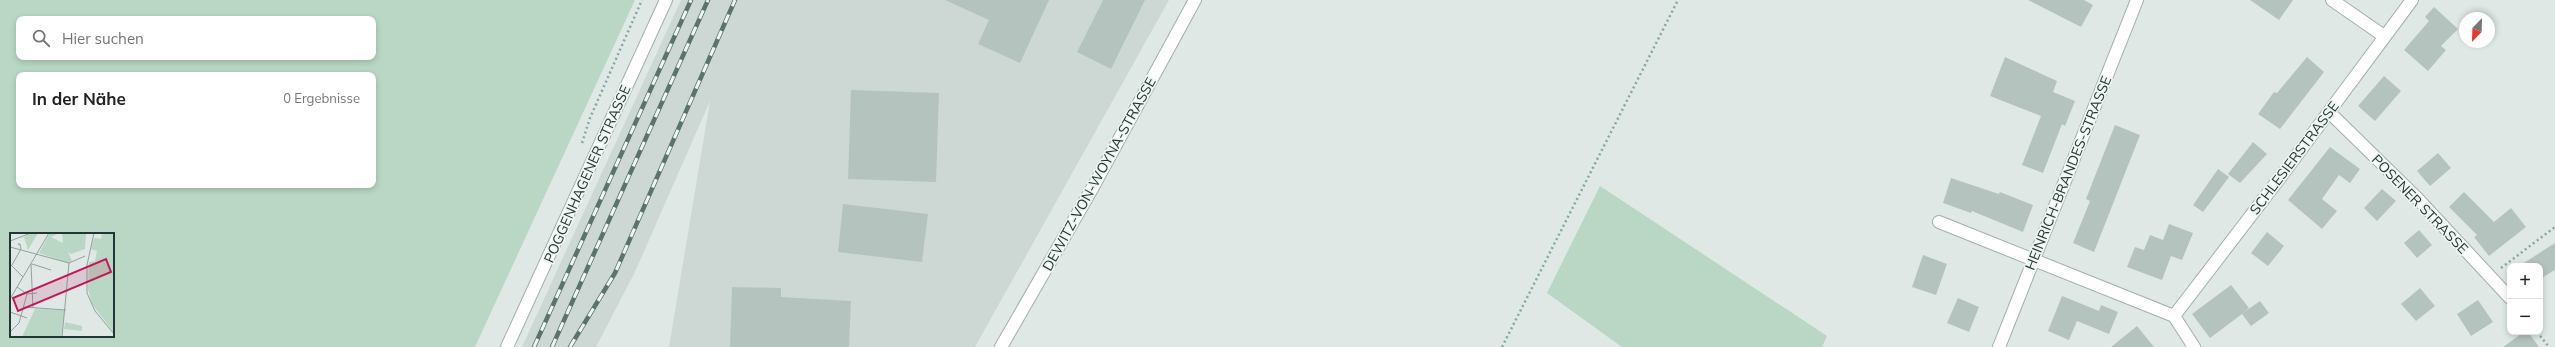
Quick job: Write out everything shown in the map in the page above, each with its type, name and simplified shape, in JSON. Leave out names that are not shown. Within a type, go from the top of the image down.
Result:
[{"type":"street","name":"POGGENHAGENER STRASSE","points":[[507,347],[666,0]]},
{"type":"street","name":"DEWITZ-VON-WOYNA-STRASSE","points":[[1001,347],[1093,187],[1195,0]]},
{"type":"street","name":"HEINRICH-BRANDES-STRASSE","points":[[1999,347],[2137,0]]},
{"type":"street","points":[[2332,0],[2384,36]]},
{"type":"street","name":"SCHLESIERSTRASSE","points":[[2174,316],[2412,0]]},
{"type":"street","name":"POSENER STRASSE","points":[[2329,112],[2416,198],[2507,295]]},
{"type":"street","points":[[1939,222],[2174,316],[2194,347]]},
{"type":"path","points":[[1502,347],[1678,0]]},
{"type":"path","points":[[2490,276],[2555,227]]},
{"type":"path","points":[[2539,335],[2549,347]]},
{"type":"shaded area","points":[[681,0],[1169,0],[975,347],[669,347],[710,101],[635,272],[596,347],[522,347]]},
{"type":"green space","points":[[0,0],[635,0],[475,347],[0,347]]},
{"type":"green space","points":[[1600,186],[1827,336],[1822,347],[1622,347],[1547,293]]},
{"type":"building","points":[[945,0],[1049,0],[1020,63],[978,44],[989,20]]},
{"type":"building","points":[[1103,0],[1145,0],[1111,69],[1077,52]]},
{"type":"building","points":[[2028,0],[2084,0],[2093,5],[2081,27]]},
{"type":"building","points":[[2250,0],[2293,0],[2279,20]]},
{"type":"building","points":[[2434,7],[2458,29],[2441,46],[2446,50],[2428,71],[2404,50],[2429,21],[2425,17]]},
{"type":"building","points":[[2005,57],[2057,81],[2053,92],[2075,101],[2065,126],[2062,124],[2043,173],[2022,165],[2041,116],[1990,96]]},
{"type":"building","points":[[2307,57],[2324,72],[2280,129],[2258,114],[2274,92],[2277,93]]},
{"type":"building","points":[[2384,76],[2401,91],[2375,121],[2358,106]]},
{"type":"building","points":[[851,90],[939,93],[936,182],[848,179]]},
{"type":"building","points":[[2115,125],[2140,135],[2094,252],[2073,243],[2090,201],[2086,199]]},
{"type":"building","points":[[2253,142],[2267,154],[2240,183],[2228,174]]},
{"type":"building","points":[[2330,147],[2360,169],[2350,183],[2339,175],[2322,199],[2337,211],[2322,229],[2288,200]]},
{"type":"building","points":[[2438,153],[2451,168],[2430,186],[2417,171]]},
{"type":"building","points":[[2218,169],[2229,177],[2203,212],[2193,205]]},
{"type":"building","points":[[1951,178],[1999,194],[2000,192],[2033,205],[2023,232],[1972,211],[1971,213],[1943,203]]},
{"type":"building","points":[[2382,189],[2396,201],[2377,221],[2364,208]]},
{"type":"building","points":[[2464,192],[2494,222],[2511,208],[2526,227],[2489,256],[2474,237],[2477,235],[2449,207]]},
{"type":"building","points":[[843,204],[928,214],[922,262],[838,252]]},
{"type":"building","points":[[2169,224],[2193,233],[2182,260],[2171,256],[2162,280],[2127,267],[2135,247],[2144,250],[2150,235],[2163,240]]},
{"type":"building","points":[[2419,230],[2432,245],[2417,258],[2404,243]]},
{"type":"building","points":[[2267,232],[2284,246],[2268,266],[2251,253]]},
{"type":"building","points":[[2555,243],[2555,270],[2543,277],[2543,263],[2524,263]]},
{"type":"building","points":[[1923,255],[1947,264],[1936,295],[1912,287]]},
{"type":"building","points":[[2231,285],[2249,308],[2243,313],[2260,301],[2269,313],[2251,326],[2242,314],[2210,338],[2192,314]]},
{"type":"building","points":[[732,287],[781,288],[781,297],[851,301],[849,347],[730,347]]},
{"type":"building","points":[[2420,288],[2435,306],[2416,321],[2401,304]]},
{"type":"building","points":[[2062,296],[2099,311],[2101,305],[2118,312],[2109,334],[2077,321],[2069,340],[2048,331]]},
{"type":"building","points":[[1958,298],[1979,307],[1969,332],[1947,323]]},
{"type":"building","points":[[2478,300],[2493,322],[2471,336],[2457,314]]},
{"type":"building","points":[[2137,326],[2154,347],[2111,347]]},
{"type":"building","points":[[2520,335],[2530,335],[2539,347],[2503,347]]},
{"type":"railway","points":[[534,347],[691,0]]},
{"type":"railway","points":[[552,347],[708,0]]},
{"type":"railway","points":[[570,347],[615,273],[735,0]]}]
